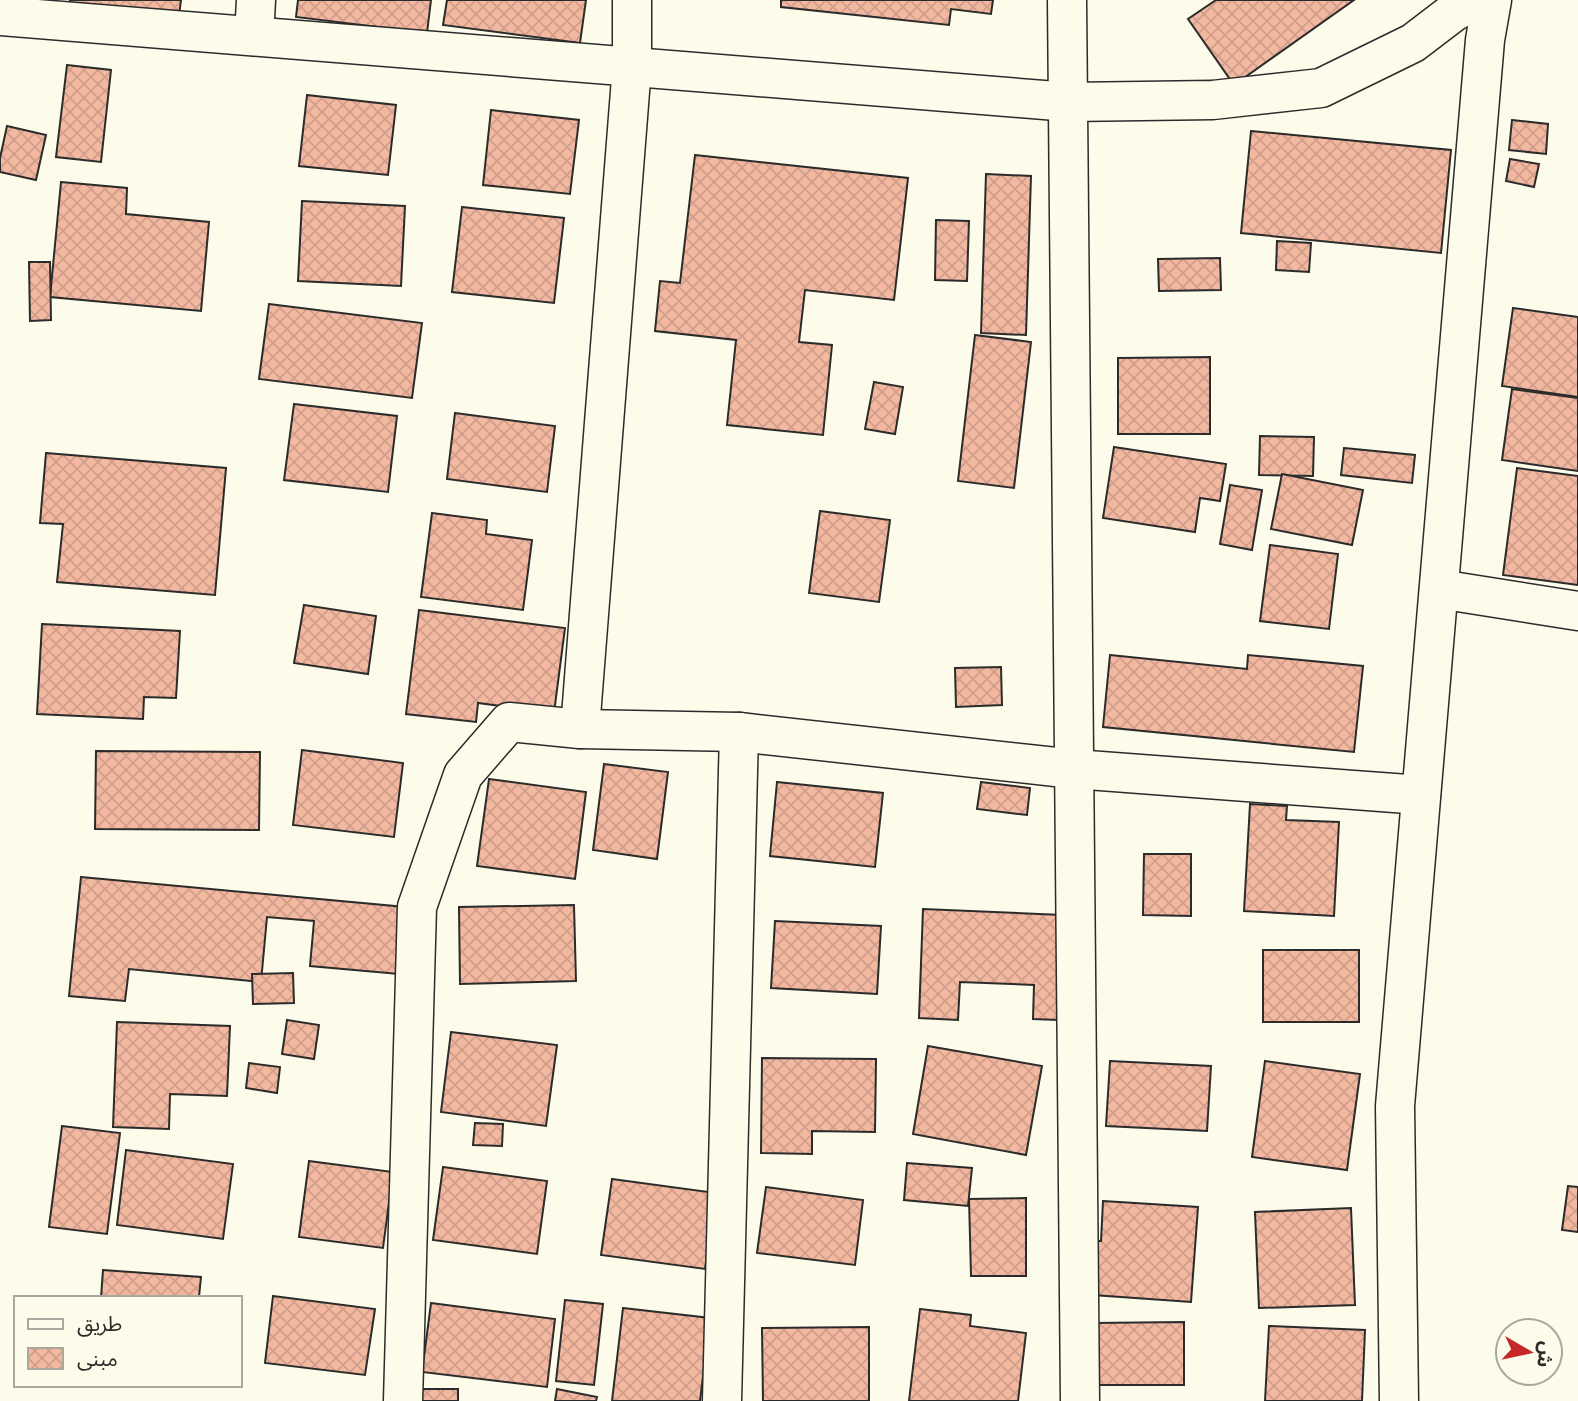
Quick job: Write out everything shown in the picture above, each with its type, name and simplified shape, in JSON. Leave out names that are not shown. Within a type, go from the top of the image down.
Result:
[{"type":"street","points":[[579,729],[632,66],[632,0]]},
{"type":"street","points":[[1067,0],[1080,1401]]},
{"type":"street","points":[[0,16],[255,18],[632,66],[1069,102],[1213,100],[1321,88],[1413,43],[1455,11],[1478,0]]},
{"type":"street","points":[[1399,1401],[1395,1105],[1485,40],[1492,0]]},
{"type":"street","points":[[1439,589],[1578,611]]},
{"type":"street","points":[[403,1401],[417,907],[463,775],[509,722],[579,729],[739,732],[1074,769],[1421,795]]},
{"type":"street","points":[[722,1401],[739,732]]},
{"type":"building","points":[[70,0],[181,0],[179,16],[69,4]]},
{"type":"building","points":[[298,0],[431,0],[427,33],[296,17]]},
{"type":"building","points":[[447,0],[586,0],[580,43],[443,25]]},
{"type":"building","points":[[781,0],[993,0],[991,14],[951,9],[949,25],[781,7]]},
{"type":"building","points":[[1216,0],[1354,0],[1234,85],[1188,19]]},
{"type":"building","points":[[67,65],[111,70],[101,162],[56,157]]},
{"type":"building","points":[[307,95],[396,105],[388,175],[299,166]]},
{"type":"building","points":[[491,110],[579,120],[570,194],[483,185]]},
{"type":"building","points":[[1512,120],[1548,124],[1546,154],[1509,150]]},
{"type":"building","points":[[7,126],[46,135],[36,180],[0,172],[0,158]]},
{"type":"building","points":[[1251,131],[1451,150],[1441,253],[1241,233]]},
{"type":"building","points":[[695,155],[908,178],[894,300],[805,290],[799,342],[832,345],[823,435],[727,425],[736,340],[655,331],[660,281],[680,283]]},
{"type":"building","points":[[1510,159],[1539,164],[1534,187],[1506,181]]},
{"type":"building","points":[[986,174],[1031,176],[1026,335],[981,333]]},
{"type":"building","points":[[61,182],[127,188],[126,214],[209,222],[201,311],[50,297]]},
{"type":"building","points":[[302,201],[405,206],[401,286],[298,281]]},
{"type":"building","points":[[462,207],[564,218],[554,303],[452,292]]},
{"type":"building","points":[[936,220],[969,221],[967,281],[935,280]]},
{"type":"building","points":[[1277,241],[1311,243],[1309,272],[1276,270]]},
{"type":"building","points":[[1220,258],[1221,290],[1159,291],[1158,259]]},
{"type":"building","points":[[29,262],[50,262],[51,320],[30,321]]},
{"type":"building","points":[[269,304],[422,323],[412,398],[259,379]]},
{"type":"building","points":[[1513,308],[1578,317],[1578,397],[1502,386]]},
{"type":"building","points":[[975,335],[1031,342],[1014,488],[958,481]]},
{"type":"building","points":[[1210,357],[1210,434],[1118,434],[1118,358]]},
{"type":"building","points":[[874,382],[903,387],[895,434],[865,429]]},
{"type":"building","points":[[1512,389],[1578,398],[1578,471],[1502,460]]},
{"type":"building","points":[[294,404],[397,416],[388,492],[284,480]]},
{"type":"building","points":[[455,413],[555,426],[547,492],[447,479]]},
{"type":"building","points":[[1260,436],[1314,437],[1313,476],[1259,475]]},
{"type":"building","points":[[1114,447],[1226,464],[1220,501],[1200,498],[1195,532],[1103,518]]},
{"type":"building","points":[[1344,448],[1415,455],[1412,483],[1341,475]]},
{"type":"building","points":[[46,453],[226,468],[215,595],[57,582],[63,524],[40,523]]},
{"type":"building","points":[[1517,468],[1578,476],[1578,585],[1503,575]]},
{"type":"building","points":[[1282,474],[1363,490],[1352,545],[1271,529]]},
{"type":"building","points":[[1230,485],[1262,490],[1252,550],[1220,544]]},
{"type":"building","points":[[820,511],[890,520],[879,602],[809,593]]},
{"type":"building","points":[[432,513],[487,520],[486,534],[532,540],[523,610],[421,597]]},
{"type":"building","points":[[1270,545],[1338,554],[1329,629],[1260,621]]},
{"type":"building","points":[[304,605],[376,616],[368,674],[294,663]]},
{"type":"building","points":[[419,610],[565,628],[554,713],[478,703],[476,722],[406,714]]},
{"type":"building","points":[[42,624],[180,631],[176,698],[144,697],[143,719],[37,714]]},
{"type":"building","points":[[1110,655],[1247,669],[1248,655],[1363,666],[1354,752],[1103,727]]},
{"type":"building","points":[[1001,667],[1002,705],[956,707],[955,668]]},
{"type":"building","points":[[302,750],[403,763],[394,837],[293,825]]},
{"type":"building","points":[[96,751],[260,752],[259,830],[95,829]]},
{"type":"building","points":[[604,764],[668,772],[657,859],[593,850]]},
{"type":"building","points":[[489,779],[586,792],[575,879],[477,866]]},
{"type":"building","points":[[777,782],[883,793],[875,867],[770,856]]},
{"type":"building","points":[[981,782],[1030,788],[1027,815],[977,809]]},
{"type":"building","points":[[1250,804],[1287,806],[1286,820],[1339,822],[1334,916],[1244,911]]},
{"type":"building","points":[[1144,854],[1191,854],[1191,916],[1143,915]]},
{"type":"building","points":[[81,877],[416,908],[410,975],[310,966],[314,921],[267,917],[261,982],[129,969],[125,1001],[69,996]]},
{"type":"building","points":[[574,905],[576,981],[460,984],[459,907]]},
{"type":"building","points":[[923,909],[1062,915],[1058,1020],[1033,1019],[1034,985],[960,982],[958,1020],[919,1018]]},
{"type":"building","points":[[775,921],[881,926],[877,994],[771,988]]},
{"type":"building","points":[[1263,950],[1359,950],[1359,1022],[1263,1022]]},
{"type":"building","points":[[293,973],[294,1003],[253,1004],[252,974]]},
{"type":"building","points":[[287,1020],[319,1025],[314,1059],[282,1054]]},
{"type":"building","points":[[117,1022],[230,1026],[227,1096],[170,1094],[169,1129],[113,1127]]},
{"type":"building","points":[[451,1032],[557,1045],[546,1126],[441,1112]]},
{"type":"building","points":[[928,1046],[1042,1066],[1026,1155],[913,1134]]},
{"type":"building","points":[[762,1058],[876,1059],[875,1132],[812,1131],[812,1154],[761,1153]]},
{"type":"building","points":[[1110,1061],[1211,1066],[1207,1131],[1106,1126]]},
{"type":"building","points":[[1265,1061],[1360,1074],[1347,1170],[1252,1157]]},
{"type":"building","points":[[249,1063],[280,1067],[277,1093],[246,1088]]},
{"type":"building","points":[[475,1123],[503,1124],[502,1146],[473,1145]]},
{"type":"building","points":[[62,1126],[120,1133],[107,1234],[49,1227]]},
{"type":"building","points":[[126,1150],[233,1164],[223,1239],[117,1225]]},
{"type":"building","points":[[309,1161],[393,1172],[383,1248],[299,1237]]},
{"type":"building","points":[[907,1163],[972,1168],[968,1206],[904,1200]]},
{"type":"building","points":[[443,1167],[547,1181],[537,1254],[433,1240]]},
{"type":"building","points":[[612,1179],[716,1193],[705,1269],[601,1255]]},
{"type":"building","points":[[1568,1186],[1578,1187],[1578,1232],[1562,1230]]},
{"type":"building","points":[[766,1187],[863,1200],[855,1265],[757,1253]]},
{"type":"building","points":[[1026,1198],[1026,1276],[971,1276],[969,1199]]},
{"type":"building","points":[[1103,1201],[1198,1207],[1191,1302],[1093,1295],[1096,1241],[1101,1241]]},
{"type":"building","points":[[1351,1208],[1355,1305],[1259,1308],[1255,1212]]},
{"type":"building","points":[[103,1270],[201,1277],[199,1296],[101,1296]]},
{"type":"building","points":[[273,1296],[375,1309],[365,1375],[265,1363]]},
{"type":"building","points":[[565,1300],[603,1304],[594,1385],[556,1381]]},
{"type":"building","points":[[431,1303],[555,1319],[547,1387],[422,1372]]},
{"type":"building","points":[[623,1308],[710,1318],[700,1401],[612,1401]]},
{"type":"building","points":[[920,1309],[971,1315],[970,1326],[1026,1333],[1018,1401],[909,1401]]},
{"type":"building","points":[[1184,1322],[1184,1385],[1093,1385],[1093,1323]]},
{"type":"building","points":[[1269,1326],[1365,1330],[1362,1401],[1265,1401]]},
{"type":"building","points":[[869,1327],[869,1401],[763,1401],[762,1328]]},
{"type":"building","points":[[420,1389],[458,1389],[458,1401],[420,1401]]},
{"type":"building","points":[[557,1389],[597,1397],[596,1401],[555,1401]]}]
